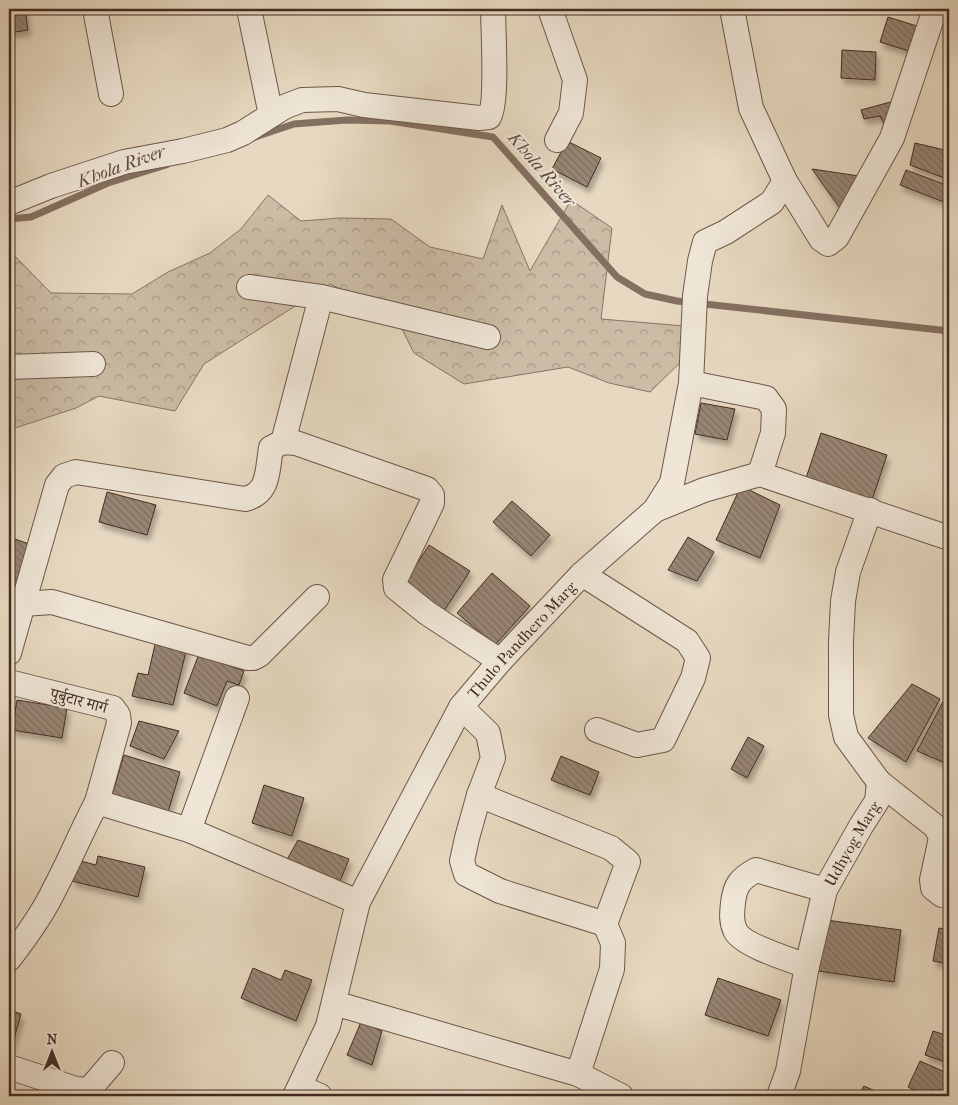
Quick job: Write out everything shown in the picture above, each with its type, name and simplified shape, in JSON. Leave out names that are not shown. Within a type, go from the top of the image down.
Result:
[{"type":"street","points":[[96,9],[111,94]]},
{"type":"street","points":[[249,9],[272,115]]},
{"type":"street","points":[[9,203],[51,186],[124,162],[183,151],[227,140],[243,133],[284,107],[302,100],[338,99],[364,105],[478,118],[489,117],[494,96],[492,9]]},
{"type":"street","points":[[550,9],[575,80],[571,113],[557,140]]},
{"type":"street","points":[[732,9],[751,108],[785,181],[821,239],[828,244],[837,237],[892,138],[936,9]]},
{"type":"street","points":[[655,510],[672,483],[691,383],[694,304],[700,261],[705,242],[726,232],[772,202],[785,181]]},
{"type":"street","points":[[249,287],[322,296],[488,337]]},
{"type":"street","points":[[283,442],[322,296]]},
{"type":"street","points":[[9,367],[93,364]]},
{"type":"street","points":[[691,383],[766,398],[774,409],[774,434],[760,474],[949,538]]},
{"type":"street","points":[[9,653],[57,485],[64,476],[76,472],[245,499],[254,497],[264,488],[271,448],[283,442],[296,443],[427,489],[432,495],[432,503],[395,580],[396,588],[427,612],[500,661]]},
{"type":"street","name":"Thulo Pandhero Marg","points":[[305,1089],[328,1026],[358,902],[461,707],[500,661],[582,574],[655,510],[704,490],[760,474]]},
{"type":"street","name":"Udhyog Marg","points":[[779,1096],[788,1070],[807,966],[825,890],[877,801],[879,782],[846,737],[841,715],[840,641],[843,601],[848,572],[870,510]]},
{"type":"street","points":[[582,574],[687,641],[698,658],[693,678],[663,740],[637,745],[597,730]]},
{"type":"street","points":[[23,604],[52,602],[253,658],[259,656],[317,597]]},
{"type":"street","name":"पुर्बुटार मार्ग","points":[[9,682],[113,708],[118,715],[119,723],[97,802]]},
{"type":"street","points":[[190,830],[237,698]]},
{"type":"street","points":[[461,707],[488,733],[493,758],[479,795],[462,861],[466,874],[500,891],[605,924]]},
{"type":"street","points":[[879,782],[936,827],[941,838],[932,880],[933,888],[942,895],[949,896]]},
{"type":"street","points":[[479,795],[611,848],[628,862],[605,924],[613,943],[612,969],[578,1074]]},
{"type":"street","points":[[9,959],[29,932],[55,890],[97,802],[190,830],[358,902]]},
{"type":"street","points":[[807,966],[748,943],[735,932],[731,918],[735,889],[744,876],[756,870],[825,890]]},
{"type":"street","points":[[334,1003],[578,1074],[621,1096]]},
{"type":"street","points":[[9,1067],[76,1089],[89,1090],[112,1063]]},
{"type":"green space","points":[[268,195],[301,221],[340,218],[391,219],[430,247],[483,259],[502,205],[530,271],[571,200],[612,228],[601,319],[685,326],[690,353],[650,392],[609,383],[568,367],[464,384],[414,353],[395,315],[330,284],[204,364],[175,411],[99,396],[76,408],[12,429],[9,428],[9,250],[51,293],[132,294],[168,272],[210,253],[241,229]]},
{"type":"building","points":[[9,9],[25,9],[28,30],[9,33]]},
{"type":"building","points":[[888,17],[920,27],[912,52],[880,42]]},
{"type":"building","points":[[842,50],[876,52],[875,80],[841,78]]},
{"type":"building","points":[[894,101],[885,126],[880,116],[864,119],[861,110]]},
{"type":"building","points":[[567,141],[601,158],[587,187],[552,169]]},
{"type":"building","points":[[915,143],[949,151],[949,173],[947,179],[910,165]]},
{"type":"building","points":[[812,169],[859,176],[844,214]]},
{"type":"building","points":[[906,170],[949,186],[949,204],[900,185]]},
{"type":"building","points":[[701,403],[735,409],[727,440],[695,434]]},
{"type":"building","points":[[821,433],[887,455],[870,506],[804,484]]},
{"type":"building","points":[[741,486],[780,505],[760,558],[716,540]]},
{"type":"building","points":[[107,492],[156,505],[147,535],[99,522]]},
{"type":"building","points":[[512,501],[550,535],[531,556],[493,522]]},
{"type":"building","points":[[9,537],[32,545],[20,584],[9,581]]},
{"type":"building","points":[[688,537],[714,552],[697,581],[668,570]]},
{"type":"building","points":[[429,545],[470,571],[444,611],[403,585]]},
{"type":"building","points":[[492,573],[530,606],[495,645],[457,613]]},
{"type":"building","points":[[157,636],[188,643],[173,705],[132,696],[138,673],[148,675]]},
{"type":"building","points":[[199,654],[244,671],[239,685],[227,681],[217,706],[184,693]]},
{"type":"building","points":[[912,684],[940,699],[906,762],[868,738]]},
{"type":"building","points":[[17,700],[67,708],[62,738],[12,730]]},
{"type":"building","points":[[944,700],[949,702],[949,750],[945,763],[917,751]]},
{"type":"building","points":[[139,721],[179,731],[164,759],[130,746]]},
{"type":"building","points":[[748,737],[764,746],[747,778],[731,769]]},
{"type":"building","points":[[124,755],[180,772],[168,812],[112,795]]},
{"type":"building","points":[[561,756],[599,772],[590,795],[551,780]]},
{"type":"building","points":[[264,785],[304,798],[292,836],[252,823]]},
{"type":"building","points":[[949,806],[949,824],[944,822]]},
{"type":"building","points":[[298,840],[349,859],[338,886],[285,863]]},
{"type":"building","points":[[98,856],[145,867],[138,897],[72,881],[77,860],[96,865]]},
{"type":"building","points":[[826,920],[901,930],[894,982],[818,971]]},
{"type":"building","points":[[939,928],[949,930],[949,964],[933,961]]},
{"type":"building","points":[[253,968],[281,980],[285,970],[312,980],[296,1021],[241,998]]},
{"type":"building","points":[[718,978],[781,1000],[768,1036],[705,1015]]},
{"type":"building","points":[[9,1010],[21,1014],[9,1056]]},
{"type":"building","points":[[361,1022],[382,1031],[372,1065],[347,1055]]},
{"type":"building","points":[[933,1031],[949,1036],[949,1063],[925,1055]]},
{"type":"building","points":[[920,1061],[945,1072],[947,1067],[949,1068],[948,1096],[927,1096],[908,1087]]},
{"type":"building","points":[[864,1086],[886,1096],[858,1096]]},
{"type":"waterway","name":"Khola River","points":[[255,137],[294,124],[347,120],[390,121],[493,137],[617,277],[645,294],[677,301],[949,331]]},
{"type":"waterway","name":"Khola River","points":[[9,219],[31,217],[108,183],[166,165]]}]
